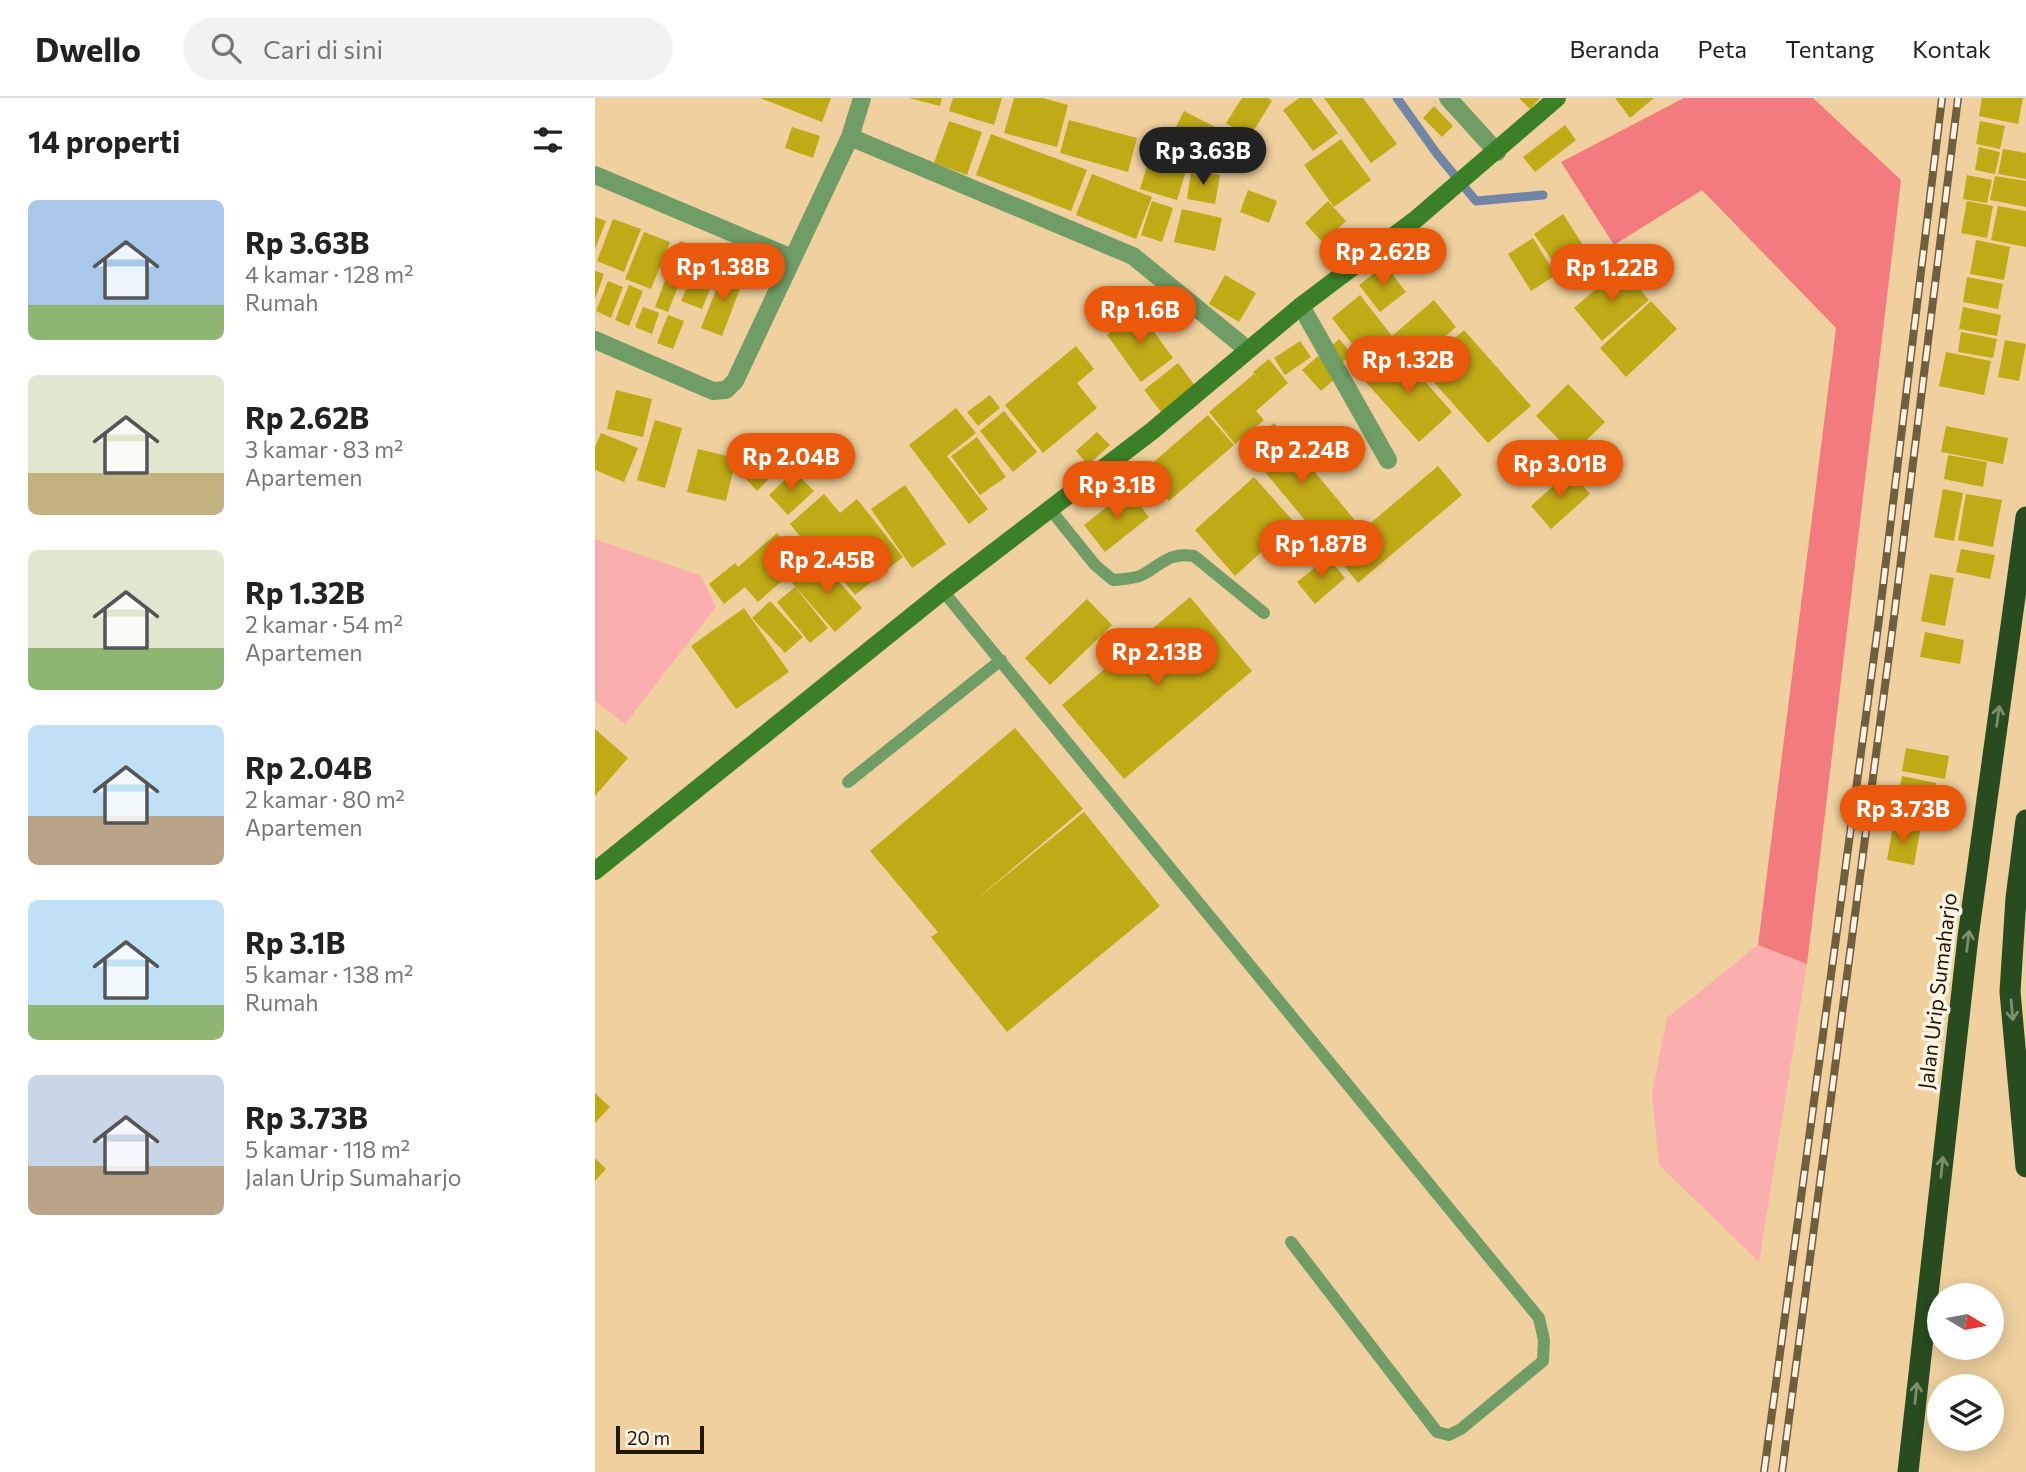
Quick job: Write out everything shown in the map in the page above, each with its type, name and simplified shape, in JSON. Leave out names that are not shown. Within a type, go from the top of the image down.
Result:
[{"type":"highway","name":"Jalan Urip Sumaharjo","points":[[1907,1472],[1968,937],[2026,517]]},
{"type":"highway","points":[[2026,820],[2016,898],[2010,992],[2026,1167]]},
{"type":"street","points":[[595,340],[713,391],[726,390],[735,381],[850,137],[862,98]]},
{"type":"street","points":[[1448,98],[1497,152]]},
{"type":"street","points":[[595,872],[943,591],[1152,431],[1301,306],[1450,191],[1557,98]]},
{"type":"street","points":[[850,137],[1133,256],[1248,351]]},
{"type":"street","points":[[595,175],[792,258]]},
{"type":"street","points":[[1301,306],[1388,460]]},
{"type":"lane","points":[[1050,509],[1095,565],[1113,580],[1139,576],[1169,557],[1181,554],[1194,556],[1264,612]]},
{"type":"lane","points":[[943,591],[1539,1318],[1544,1340],[1543,1361],[1461,1429],[1449,1435],[1437,1432],[1291,1242]]},
{"type":"lane","points":[[848,782],[1001,660]]},
{"type":"shaded area","points":[[1684,98],[1813,98],[1901,180],[1807,964],[1758,945],[1836,328],[1702,190],[1614,245],[1561,162]]},
{"type":"shaded area","points":[[595,539],[701,576],[716,607],[625,724],[595,701]]},
{"type":"shaded area","points":[[1758,945],[1807,964],[1759,1262],[1659,1165],[1652,1093],[1667,1018]]},
{"type":"building","points":[[760,98],[831,98],[822,122]]},
{"type":"building","points":[[909,98],[942,98],[940,106]]},
{"type":"building","points":[[953,98],[1002,98],[994,125],[949,111]]},
{"type":"building","points":[[1014,98],[1043,98],[1068,105],[1057,147],[1004,133]]},
{"type":"building","points":[[1242,98],[1268,98],[1272,101],[1249,138],[1226,123]]},
{"type":"building","points":[[1299,98],[1311,98],[1338,133],[1313,151],[1283,110]]},
{"type":"building","points":[[1324,98],[1363,98],[1397,144],[1371,163]]},
{"type":"building","points":[[1519,98],[1540,98],[1530,109]]},
{"type":"building","points":[[1615,98],[1654,98],[1630,118]]},
{"type":"building","points":[[1982,98],[2023,98],[2018,124],[1979,116]]},
{"type":"building","points":[[1434,106],[1453,126],[1442,137],[1423,118]]},
{"type":"building","points":[[1184,111],[1233,136],[1223,157],[1173,133]]},
{"type":"building","points":[[1069,120],[1137,138],[1128,172],[1060,153]]},
{"type":"building","points":[[949,121],[982,132],[967,175],[934,163]]},
{"type":"building","points":[[1980,121],[2005,126],[2000,149],[1976,144]]},
{"type":"building","points":[[1565,125],[1576,140],[1535,172],[1523,157]]},
{"type":"building","points":[[792,127],[820,136],[813,158],[785,148]]},
{"type":"building","points":[[991,134],[1087,170],[1071,211],[976,175]]},
{"type":"building","points":[[1341,139],[1371,180],[1334,207],[1304,165]]},
{"type":"building","points":[[1979,147],[2000,152],[1995,174],[1975,170]]},
{"type":"building","points":[[2003,149],[2026,153],[2026,179],[1998,174]]},
{"type":"building","points":[[1149,159],[1186,171],[1177,200],[1140,189]]},
{"type":"building","points":[[1191,170],[1220,175],[1215,204],[1187,199]]},
{"type":"building","points":[[1092,174],[1152,197],[1136,239],[1076,215]]},
{"type":"building","points":[[1967,175],[1992,180],[1987,203],[1963,199]]},
{"type":"building","points":[[1995,176],[2026,181],[2026,207],[1990,200]]},
{"type":"building","points":[[1248,190],[1277,201],[1269,223],[1240,212]]},
{"type":"building","points":[[1152,201],[1173,208],[1162,242],[1141,235]]},
{"type":"building","points":[[1328,201],[1346,221],[1323,243],[1305,223]]},
{"type":"building","points":[[1967,201],[1993,206],[1987,238],[1961,233]]},
{"type":"building","points":[[1998,206],[2026,211],[2026,247],[1991,240]]},
{"type":"building","points":[[1182,209],[1222,218],[1215,251],[1174,242]]},
{"type":"building","points":[[1563,214],[1588,253],[1560,272],[1534,234]]},
{"type":"building","points":[[595,217],[606,221],[595,249]]},
{"type":"building","points":[[613,219],[641,229],[624,272],[597,261]]},
{"type":"building","points":[[644,232],[670,242],[651,289],[625,279]]},
{"type":"building","points":[[1533,238],[1556,275],[1531,291],[1508,254]]},
{"type":"building","points":[[1976,240],[2010,247],[2004,280],[1970,274]]},
{"type":"building","points":[[680,241],[694,246],[668,312],[655,307]]},
{"type":"building","points":[[700,254],[721,262],[702,309],[681,301]]},
{"type":"building","points":[[1385,265],[1406,292],[1380,312],[1359,285]]},
{"type":"building","points":[[1621,267],[1649,300],[1602,341],[1574,308]]},
{"type":"building","points":[[724,270],[744,278],[722,336],[701,328]]},
{"type":"building","points":[[595,271],[604,274],[595,299]]},
{"type":"building","points":[[1225,275],[1256,293],[1239,322],[1209,304]]},
{"type":"building","points":[[1967,277],[2003,284],[1998,309],[1963,302]]},
{"type":"building","points":[[608,281],[623,287],[611,318],[596,311]]},
{"type":"building","points":[[629,285],[643,291],[629,326],[615,320]]},
{"type":"building","points":[[1360,295],[1392,336],[1363,358],[1332,318]]},
{"type":"building","points":[[1434,300],[1456,327],[1414,363],[1392,336]]},
{"type":"building","points":[[1651,301],[1677,329],[1626,377],[1600,348]]},
{"type":"building","points":[[643,307],[659,313],[652,334],[635,327]]},
{"type":"building","points":[[1963,307],[2001,315],[1997,336],[1959,329]]},
{"type":"building","points":[[1139,311],[1173,358],[1141,382],[1107,335]]},
{"type":"building","points":[[668,315],[684,321],[673,349],[657,343]]},
{"type":"building","points":[[1464,330],[1531,406],[1488,443],[1421,368]]},
{"type":"building","points":[[1961,332],[1997,339],[1993,358],[1958,352]]},
{"type":"building","points":[[1339,339],[1352,354],[1339,365],[1327,350]]},
{"type":"building","points":[[2005,340],[2026,344],[2019,381],[1998,377]]},
{"type":"building","points":[[1300,341],[1311,357],[1285,375],[1274,358]]},
{"type":"building","points":[[1076,346],[1094,369],[1077,383],[1097,408],[1043,453],[1005,405]]},
{"type":"building","points":[[1398,351],[1452,412],[1419,442],[1365,381]]},
{"type":"building","points":[[1946,352],[1991,361],[1984,395],[1939,386]]},
{"type":"building","points":[[1318,356],[1337,377],[1321,391],[1302,370]]},
{"type":"building","points":[[1269,359],[1288,383],[1256,411],[1264,420],[1235,444],[1209,412],[1254,374],[1261,382],[1253,372]]},
{"type":"building","points":[[1178,363],[1196,387],[1162,413],[1144,390]]},
{"type":"building","points":[[1568,384],[1605,422],[1573,454],[1536,416]]},
{"type":"building","points":[[616,390],[652,399],[643,437],[607,429]]},
{"type":"building","points":[[990,395],[1000,408],[978,426],[967,412]]},
{"type":"building","points":[[956,408],[976,433],[947,456],[988,509],[969,524],[909,445]]},
{"type":"building","points":[[1004,411],[1037,452],[1013,472],[980,431]]},
{"type":"building","points":[[1208,415],[1234,445],[1169,501],[1143,471]]},
{"type":"building","points":[[655,420],[682,428],[665,488],[637,480]]},
{"type":"building","points":[[1274,423],[1358,524],[1329,549],[1245,448]]},
{"type":"building","points":[[1946,426],[2008,438],[2003,464],[1941,452]]},
{"type":"building","points":[[1097,432],[1110,445],[1088,465],[1076,451]]},
{"type":"building","points":[[601,433],[638,448],[624,482],[595,470],[595,447]]},
{"type":"building","points":[[977,437],[1006,477],[980,495],[951,456]]},
{"type":"building","points":[[698,449],[736,458],[726,501],[687,492]]},
{"type":"building","points":[[771,452],[783,464],[757,491],[745,478]]},
{"type":"building","points":[[1948,455],[1987,462],[1983,487],[1944,479]]},
{"type":"building","points":[[1438,466],[1462,495],[1358,583],[1334,554]]},
{"type":"building","points":[[794,471],[814,491],[788,515],[769,495]]},
{"type":"building","points":[[1570,471],[1590,494],[1551,529],[1531,506]]},
{"type":"building","points":[[1254,477],[1294,522],[1235,576],[1195,530]]},
{"type":"building","points":[[905,485],[946,544],[912,568],[871,509]]},
{"type":"building","points":[[1943,489],[1963,493],[1954,541],[1934,537]]},
{"type":"building","points":[[1128,490],[1149,517],[1105,552],[1084,525]]},
{"type":"building","points":[[824,494],[840,513],[857,499],[903,557],[855,595],[817,548],[813,552],[790,524]]},
{"type":"building","points":[[1966,494],[2002,500],[1993,547],[1958,540]]},
{"type":"building","points":[[777,533],[803,562],[758,602],[745,587],[724,604],[709,584],[735,563],[738,567]]},
{"type":"building","points":[[1961,549],[1995,555],[1990,579],[1956,572]]},
{"type":"building","points":[[1328,557],[1345,578],[1315,604],[1297,582]]},
{"type":"building","points":[[819,559],[862,608],[835,632],[792,583]]},
{"type":"building","points":[[1930,574],[1954,578],[1945,626],[1921,621]]},
{"type":"building","points":[[795,587],[828,628],[810,643],[777,602]]},
{"type":"building","points":[[1190,597],[1252,671],[1124,779],[1062,705]]},
{"type":"building","points":[[1087,599],[1112,625],[1050,685],[1025,658]]},
{"type":"building","points":[[770,601],[803,637],[785,653],[752,618]]},
{"type":"building","points":[[744,608],[789,672],[736,709],[691,646]]},
{"type":"building","points":[[1925,632],[1964,640],[1960,664],[1920,657]]},
{"type":"building","points":[[1015,728],[1083,809],[972,903],[1084,812],[1160,906],[1007,1032],[931,937],[938,932],[870,851]]},
{"type":"building","points":[[595,729],[628,758],[595,796]]},
{"type":"building","points":[[1906,748],[1949,756],[1945,779],[1902,771]]},
{"type":"building","points":[[1902,776],[1936,783],[1932,804],[1898,798]]},
{"type":"building","points":[[1893,826],[1920,831],[1914,865],[1887,860]]},
{"type":"building","points":[[595,1093],[610,1107],[595,1123]]},
{"type":"building","points":[[595,1158],[606,1169],[595,1181]]},
{"type":"waterway","points":[[1397,98],[1437,154],[1476,201],[1543,195]]},
{"type":"railway","points":[[1764,1472],[1879,619],[1942,98]]},
{"type":"railway","points":[[1782,1472],[1894,617],[1958,98]]}]
